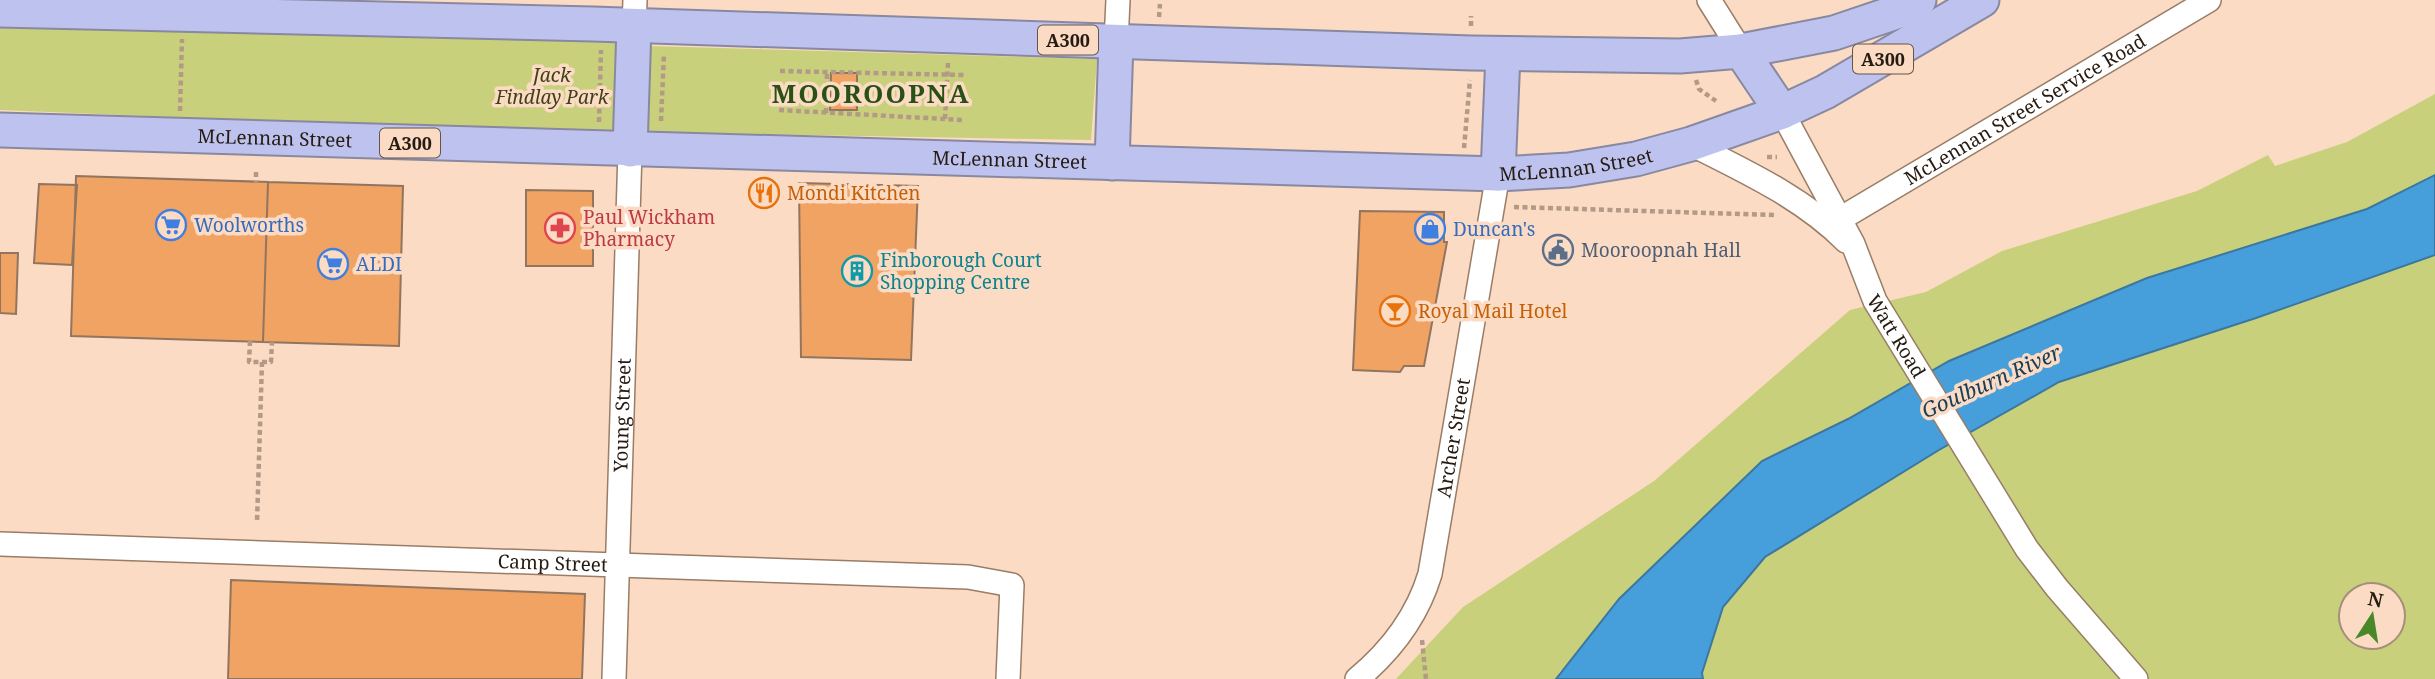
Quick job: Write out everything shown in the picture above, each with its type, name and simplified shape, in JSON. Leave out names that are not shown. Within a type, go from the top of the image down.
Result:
[{"type":"highway","name":"A300","points":[[0,10],[165,9],[601,24],[645,18],[1116,41],[1487,53],[1680,56],[1741,51],[1834,33],[1899,11],[1919,0]]},
{"type":"highway","name":"McLennan Street","points":[[0,130],[1498,174],[1569,170],[1636,159],[1691,144],[1782,112],[1872,66],[1982,0]]},
{"type":"highway","points":[[629,150],[645,18]]},
{"type":"highway","points":[[1112,163],[1116,41]]},
{"type":"highway","points":[[1741,51],[1782,112]]},
{"type":"highway","points":[[1487,53],[1498,174]]},
{"type":"street","points":[[1116,41],[1118,0]]},
{"type":"street","points":[[1709,0],[1741,51]]},
{"type":"street","name":"McLennan Street Service Road","points":[[1840,219],[2209,0]]},
{"type":"street","name":"Watt Road","points":[[1782,112],[1840,219],[1877,306],[2027,549],[2136,679]]},
{"type":"street","points":[[1691,144],[1802,205],[1828,223],[1857,254]]},
{"type":"street","name":"Young Street","points":[[614,679],[629,150]]},
{"type":"street","name":"Archer Street","points":[[1357,679],[1380,659],[1404,631],[1424,594],[1430,574],[1498,174]]},
{"type":"street","name":"Camp Street","points":[[0,544],[950,575],[1012,585],[1008,679]]},
{"type":"path","points":[[165,9],[179,136]]},
{"type":"path","points":[[1460,172],[1468,121],[1487,53],[1471,16]]},
{"type":"path","points":[[629,150],[645,18]]},
{"type":"path","points":[[601,24],[629,150]]},
{"type":"path","points":[[780,71],[964,75]]},
{"type":"path","points":[[826,113],[828,72]]},
{"type":"path","points":[[945,119],[948,74]]},
{"type":"path","points":[[1696,80],[1699,89],[1716,101]]},
{"type":"path","points":[[779,110],[962,120]]},
{"type":"path","points":[[256,172],[256,182]]},
{"type":"path","points":[[1493,206],[1787,215]]},
{"type":"path","points":[[250,341],[249,362],[271,362],[272,342]]},
{"type":"path","points":[[257,522],[262,362]]},
{"type":"green space","name":"Jack Findlay Park","points":[[0,24],[622,41],[615,135],[0,110]]},
{"type":"green space","name":"Jack Findlay Park","points":[[649,46],[1097,59],[1091,140],[641,132]]},
{"type":"green space","points":[[2435,94],[2435,175],[2367,209],[2147,278],[1949,361],[1848,419],[1762,461],[1556,679],[1396,679],[1463,607],[1654,481],[1850,310],[1926,292],[2002,251],[2197,191],[2268,155],[2275,166],[2347,142]]},
{"type":"green space","points":[[2435,255],[2435,679],[1703,679],[1702,673],[1723,607],[1765,557],[1939,450],[2059,382],[2256,318]]},
{"type":"water","name":"Goulburn River","points":[[2435,175],[2435,255],[2256,318],[2059,382],[1939,450],[1765,557],[1723,607],[1702,673],[1703,679],[1556,679],[1619,599],[1762,461],[1848,419],[1949,361],[2147,278],[2367,209]]},
{"type":"building","points":[[831,73],[857,73],[857,110],[830,110]]},
{"type":"building","name":"Woolworths","points":[[76,176],[268,182],[263,342],[71,336]]},
{"type":"building","name":"ALDI","points":[[268,182],[403,186],[399,346],[263,342]]},
{"type":"building","name":"Finborough Court Shopping Centre","points":[[799,183],[918,186],[911,360],[801,357]]},
{"type":"building","points":[[39,184],[77,185],[72,265],[34,263]]},
{"type":"building","name":"Paul Wickham Pharmacy","points":[[526,190],[593,191],[593,266],[526,266]]},
{"type":"building","name":"Royal Mail Hotel","points":[[1360,211],[1444,212],[1444,242],[1447,242],[1424,366],[1404,366],[1400,372],[1353,370]]},
{"type":"building","points":[[0,253],[18,253],[16,314],[0,313]]},
{"type":"building","points":[[231,580],[585,594],[582,679],[228,679]]},
{"type":"place","name":"Mondi Kitchen","points":[[764,193]]},
{"type":"place","name":"Woolworths","points":[[171,225]]},
{"type":"place","name":"Paul Wickham Pharmacy","points":[[560,228]]},
{"type":"place","name":"Duncan's","points":[[1430,229]]},
{"type":"place","name":"Mooroopnah Hall","points":[[1558,250]]},
{"type":"place","name":"ALDI","points":[[333,264]]},
{"type":"place","name":"Finborough Court Shopping Centre","points":[[857,271]]},
{"type":"place","name":"Royal Mail Hotel","points":[[1395,311]]},
{"type":"district","name":"MOOROOPNA","points":[[871,93]]}]
